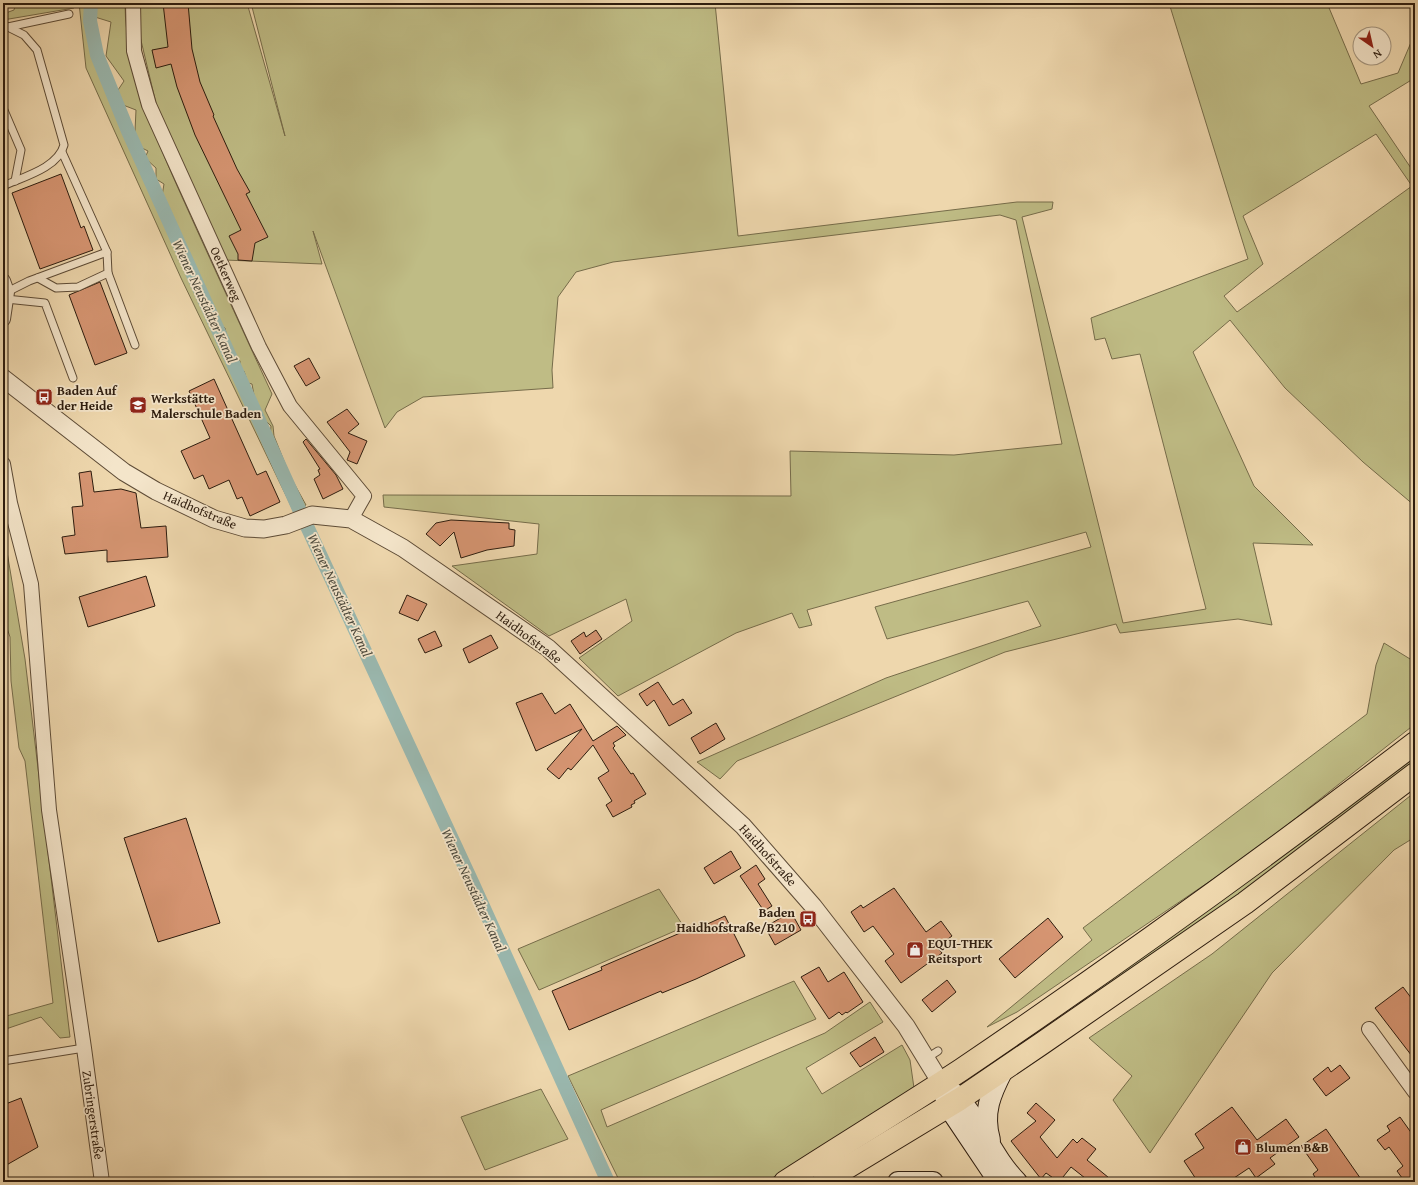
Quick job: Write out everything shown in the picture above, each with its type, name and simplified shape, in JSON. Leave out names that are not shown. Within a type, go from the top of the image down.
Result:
[{"type":"main road","points":[[785,1182],[941,1082],[1194,908],[1278,848],[1415,743]]},
{"type":"main road","points":[[823,1182],[954,1103],[1003,1070],[1245,903],[1415,774]]},
{"type":"main road","name":"Haidhofstraße","points":[[992,1147],[988,1132],[988,1104],[991,1092],[1003,1070]]},
{"type":"main road","name":"Haidhofstraße","points":[[941,1082],[999,1182]]},
{"type":"main road","name":"Haidhofstraße","points":[[954,1103],[992,1147],[1017,1182]]},
{"type":"main road","points":[[898,1182],[933,1182]]},
{"type":"street","name":"Oetkerweg","points":[[132,3],[134,51],[149,105],[259,347],[290,406],[364,496],[351,519]]},
{"type":"street","points":[[3,319],[5,291]]},
{"type":"street","name":"Haidhofstraße","points":[[3,378],[124,472],[156,492],[214,519],[244,528],[264,529],[286,525],[305,518],[351,519],[403,548],[548,648],[743,826],[813,906],[906,1026],[932,1055],[941,1082]]},
{"type":"street","name":"Zubringerstraße","points":[[3,464],[10,503],[31,584],[49,810],[102,1182]]},
{"type":"street","points":[[1369,1029],[1415,1092]]},
{"type":"lane","points":[[5,27],[69,14]]},
{"type":"lane","points":[[3,186],[45,167],[62,152],[64,145],[36,50],[24,35],[5,27]]},
{"type":"lane","points":[[3,108],[21,150],[15,181]]},
{"type":"lane","points":[[62,152],[107,252],[108,273],[135,345]]},
{"type":"lane","points":[[5,291],[107,252]]},
{"type":"lane","points":[[38,278],[56,288],[78,286],[108,273]]},
{"type":"lane","points":[[5,291],[45,303],[73,378]]},
{"type":"lane","points":[[3,1061],[84,1048]]},
{"type":"shaded area","points":[[16,3],[74,3],[74,8],[3,20],[3,14],[14,10]]},
{"type":"shaded area","points":[[79,3],[86,3],[85,14],[88,39],[94,60],[131,148],[143,166],[142,175],[149,184],[171,230],[185,265],[213,325],[220,349],[226,353],[296,504],[298,502],[270,439],[271,426],[257,412],[252,384],[248,383],[244,371],[240,369],[240,361],[227,341],[229,338],[227,337],[225,328],[218,322],[170,219],[162,196],[164,184],[156,179],[156,168],[145,158],[148,151],[138,146],[135,131],[136,110],[123,105],[118,90],[124,81],[106,56],[111,22],[95,17],[97,3],[125,3],[127,31],[132,60],[149,118],[172,175],[272,394],[265,410],[273,426],[274,436],[290,476],[306,505],[293,510],[181,278],[86,68]]},
{"type":"shaded area","points":[[139,3],[247,3],[285,136],[251,3],[715,3],[738,236],[1017,202],[1053,202],[1052,209],[1022,217],[1123,623],[1206,609],[1140,354],[1112,359],[1105,338],[1095,340],[1091,318],[1248,259],[1169,3],[1327,3],[1352,63],[1352,66],[1353,66],[1361,84],[1398,73],[1415,33],[1415,80],[1413,79],[1369,106],[1415,174],[1415,506],[1363,462],[1285,388],[1230,320],[1193,352],[1254,486],[1313,545],[1253,543],[1272,625],[1238,619],[1120,633],[1116,624],[1005,652],[737,761],[720,779],[697,762],[886,678],[1041,626],[1028,601],[887,639],[875,607],[1091,547],[1086,532],[807,610],[812,625],[799,628],[792,613],[736,633],[618,696],[579,658],[632,621],[626,599],[549,636],[452,566],[537,554],[539,524],[384,507],[383,495],[791,496],[790,451],[954,455],[1062,444],[1016,220],[1000,215],[613,262],[576,272],[558,297],[552,370],[553,388],[423,397],[397,412],[385,428],[313,231],[322,264],[225,260],[159,116],[139,32]],"holes":[[[1376,134],[1412,186],[1237,312],[1224,296],[1263,264],[1243,216]]]},
{"type":"shaded area","points":[[3,528],[25,659],[70,1037],[60,1038],[41,1017],[3,1030],[3,1017],[53,1003],[25,761],[19,748],[11,681],[10,637],[3,616]]},
{"type":"shaded area","points":[[1384,643],[1415,662],[1415,724],[1253,852],[1017,1012],[987,1027],[1092,940],[1083,928],[1367,714],[1376,665]]},
{"type":"shaded area","points":[[1415,753],[1415,764],[1348,816],[1077,1010],[1075,1007],[1096,989]]},
{"type":"shaded area","points":[[1415,792],[1415,837],[1394,850],[1272,973],[1150,1153],[1113,1100],[1132,1076],[1089,1038],[1212,954]]},
{"type":"shaded area","points":[[659,889],[684,927],[539,990],[518,949]]},
{"type":"shaded area","points":[[794,981],[816,1019],[601,1110],[607,1127],[825,1033],[870,1002],[883,1022],[806,1068],[822,1094],[902,1045],[910,1060],[914,1088],[766,1182],[620,1182],[568,1076]]},
{"type":"shaded area","points":[[541,1089],[568,1139],[485,1170],[461,1117]]},
{"type":"building","points":[[163,3],[188,3],[192,49],[200,82],[214,115],[213,116],[237,169],[250,192],[246,194],[268,237],[255,243],[252,261],[238,260],[238,254],[229,236],[241,230],[195,135],[177,87],[171,64],[156,68],[152,50],[168,47]]},
{"type":"building","points":[[61,174],[81,228],[84,226],[93,250],[40,269],[12,193]]},
{"type":"building","points":[[100,282],[127,353],[95,365],[69,295]]},
{"type":"building","points":[[309,358],[320,378],[306,386],[294,366]]},
{"type":"building","points":[[214,379],[257,475],[266,471],[280,502],[250,516],[242,497],[237,499],[229,480],[209,489],[203,475],[194,479],[181,451],[210,438],[189,391]]},
{"type":"building","points":[[347,409],[359,424],[348,433],[367,441],[357,464],[347,460],[350,452],[327,422]]},
{"type":"building","points":[[306,439],[336,475],[343,489],[323,499],[314,479],[320,475],[318,470],[320,469],[303,442]]},
{"type":"building","points":[[91,471],[94,492],[121,489],[136,493],[141,528],[166,526],[168,557],[107,562],[107,550],[65,554],[62,537],[75,535],[72,507],[83,506],[79,473]]},
{"type":"building","points":[[451,520],[509,523],[509,529],[515,530],[514,546],[487,550],[461,558],[454,532],[440,546],[426,534],[436,523]]},
{"type":"building","points":[[146,576],[155,606],[88,627],[79,597]]},
{"type":"building","points":[[407,595],[427,604],[418,621],[399,613]]},
{"type":"building","points":[[596,630],[602,639],[580,654],[571,641],[584,632],[586,637]]},
{"type":"building","points":[[435,631],[442,646],[425,653],[418,639]]},
{"type":"building","points":[[491,635],[498,648],[469,663],[463,649]]},
{"type":"building","points":[[658,682],[673,705],[683,699],[692,713],[669,726],[654,700],[647,706],[639,694]]},
{"type":"building","points":[[542,693],[555,714],[570,704],[593,741],[617,726],[626,735],[613,743],[615,746],[613,748],[631,774],[633,773],[646,794],[634,801],[635,803],[631,805],[632,807],[613,817],[606,805],[612,801],[598,778],[609,771],[593,745],[571,770],[568,768],[559,779],[547,769],[582,729],[536,751],[516,703]]},
{"type":"building","points":[[716,723],[725,739],[700,754],[691,738]]},
{"type":"building","points":[[186,818],[220,923],[158,942],[124,838]]},
{"type":"building","points":[[731,851],[741,868],[714,884],[704,868]]},
{"type":"building","points":[[756,865],[765,879],[758,884],[772,906],[764,911],[740,876]]},
{"type":"building","name":"EQUI-THEK Reitsport","points":[[894,888],[926,932],[941,921],[952,936],[937,947],[942,953],[901,983],[885,961],[894,954],[873,926],[864,932],[851,912],[861,905],[863,908]]},
{"type":"building","points":[[791,912],[801,930],[775,945],[765,927]]},
{"type":"building","points":[[725,916],[745,956],[696,979],[662,993],[661,991],[569,1030],[552,991],[602,970],[601,967],[701,924],[703,926]]},
{"type":"building","points":[[1048,918],[1063,937],[1015,978],[999,959]]},
{"type":"building","points":[[819,967],[828,982],[844,972],[863,1002],[847,1013],[846,1012],[842,1015],[839,1012],[829,1019],[801,977]]},
{"type":"building","points":[[947,980],[956,992],[932,1012],[922,1000]]},
{"type":"building","points":[[1403,987],[1415,1003],[1415,1060],[1375,1008]]},
{"type":"building","points":[[875,1037],[884,1052],[860,1067],[850,1053]]},
{"type":"building","points":[[1340,1065],[1350,1078],[1326,1096],[1313,1079],[1328,1067],[1331,1072]]},
{"type":"building","points":[[21,1098],[38,1147],[3,1167],[3,1105]]},
{"type":"building","points":[[1036,1103],[1055,1120],[1040,1137],[1057,1158],[1073,1139],[1077,1143],[1082,1138],[1096,1149],[1087,1160],[1114,1182],[1090,1182],[1071,1167],[1059,1182],[1046,1173],[1041,1179],[1011,1141],[1036,1121],[1027,1113]]},
{"type":"building","name":"Blumen B&B","points":[[1232,1107],[1257,1140],[1286,1119],[1299,1137],[1270,1158],[1275,1164],[1256,1178],[1249,1168],[1228,1182],[1198,1182],[1184,1161],[1204,1148],[1195,1134]]},
{"type":"building","points":[[1400,1117],[1415,1138],[1415,1182],[1413,1180],[1405,1182],[1397,1171],[1403,1166],[1389,1147],[1385,1150],[1377,1140],[1390,1131],[1387,1126]]},
{"type":"building","points":[[1326,1129],[1363,1182],[1318,1182],[1313,1174],[1318,1170],[1301,1146]]},
{"type":"waterway","name":"Wiener Neustädter Kanal","points":[[91,3],[90,21],[97,55],[128,131],[299,509],[472,882],[608,1182]]},
{"type":"place","name":"Baden Auf der Heide","points":[[44,397]]},
{"type":"place","name":"Werkstätte Malerschule Baden","points":[[138,405]]},
{"type":"place","name":"Baden Haidhofstraße/B210","points":[[808,919]]},
{"type":"place","name":"EQUI-THEK Reitsport","points":[[915,950]]},
{"type":"place","name":"Blumen B&B","points":[[1243,1147]]}]
